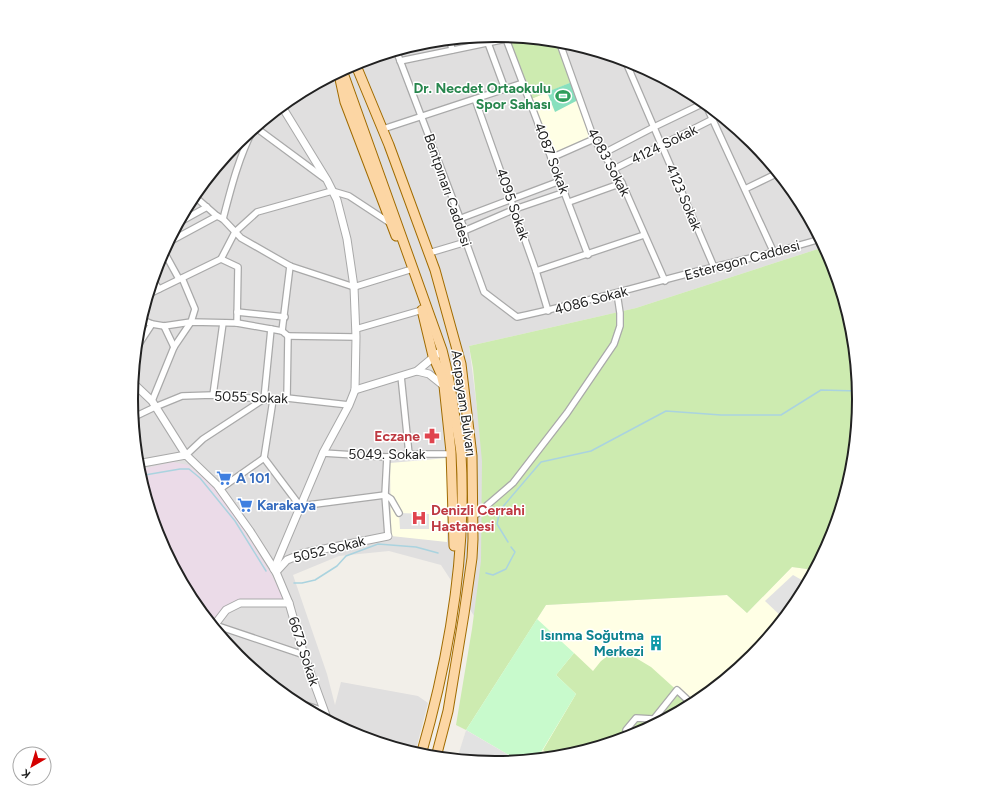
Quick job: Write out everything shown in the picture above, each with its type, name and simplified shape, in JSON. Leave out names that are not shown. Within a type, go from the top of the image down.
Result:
[{"type":"main road","name":"Acıpayam Bulvarı","points":[[358,69],[382,129],[435,270],[461,364],[472,456],[472,558],[448,711],[438,751]]},
{"type":"main road","name":"Acıpayam Bulvarı","points":[[344,76],[442,350],[448,373],[461,453],[462,493],[460,539],[453,613],[432,717],[423,749]]},
{"type":"main road","points":[[340,78],[345,102],[409,270],[422,310],[433,356],[441,374],[444,386],[451,454],[455,597]]},
{"type":"street","points":[[400,61],[492,42]]},
{"type":"street","points":[[488,43],[505,89]]},
{"type":"street","name":"4087 Sokak","points":[[507,43],[588,254]]},
{"type":"street","points":[[451,45],[452,50]]},
{"type":"street","name":"4083 Sokak","points":[[562,49],[594,139],[622,183],[665,280]]},
{"type":"street","name":"Bentpınarı Caddesi","points":[[398,55],[460,219],[466,242],[484,292],[517,317]]},
{"type":"street","name":"4123 Sokak","points":[[629,68],[714,267]]},
{"type":"street","points":[[382,129],[523,83]]},
{"type":"street","name":"4095 Sokak","points":[[475,99],[512,200],[548,311]]},
{"type":"street","points":[[604,153],[699,106]]},
{"type":"street","points":[[275,571],[300,506],[323,453],[349,405],[355,390],[356,333],[354,287],[347,239],[337,200],[327,180],[284,111]]},
{"type":"street","points":[[711,115],[774,253]]},
{"type":"street","name":"4124 Sokak","points":[[614,169],[713,119]]},
{"type":"street","points":[[259,131],[327,180]]},
{"type":"street","points":[[551,158],[594,139]]},
{"type":"street","points":[[223,219],[230,191],[245,144]]},
{"type":"street","points":[[745,189],[773,176]]},
{"type":"street","points":[[460,219],[560,181]]},
{"type":"street","points":[[569,202],[622,183]]},
{"type":"street","points":[[154,292],[221,259],[235,232],[257,212],[332,191],[349,196],[390,223]]},
{"type":"street","points":[[464,232],[515,209],[565,192]]},
{"type":"street","points":[[199,200],[217,216],[223,219],[241,238],[290,266],[354,287],[409,270]]},
{"type":"street","points":[[186,219],[207,207]]},
{"type":"street","points":[[175,239],[217,216]]},
{"type":"street","points":[[536,271],[644,235]]},
{"type":"street","name":"Esteregon Caddesi","points":[[665,280],[774,253],[815,241]]},
{"type":"street","points":[[429,253],[466,242]]},
{"type":"street","points":[[153,404],[174,347],[191,322],[195,309],[181,279],[167,257]]},
{"type":"street","points":[[221,259],[238,267],[237,323]]},
{"type":"street","points":[[282,331],[285,317],[290,266]]},
{"type":"street","name":"4086 Sokak","points":[[517,317],[548,311],[665,280]]},
{"type":"street","points":[[156,285],[159,289]]},
{"type":"street","points":[[477,514],[513,483],[567,413],[614,344],[620,326],[617,293]]},
{"type":"street","points":[[146,322],[164,326],[191,322],[237,323],[282,331],[288,336],[356,333],[422,310]]},
{"type":"street","points":[[237,312],[285,317]]},
{"type":"street","points":[[213,395],[223,323]]},
{"type":"street","points":[[143,338],[152,324]]},
{"type":"street","points":[[164,326],[174,347]]},
{"type":"street","points":[[143,463],[186,455],[204,439],[264,399],[271,329]]},
{"type":"street","points":[[287,398],[288,336]]},
{"type":"street","points":[[355,390],[417,371],[442,350]]},
{"type":"street","points":[[417,371],[428,374],[444,386]]},
{"type":"street","points":[[401,376],[409,454]]},
{"type":"street","name":"6673 Sokak","points":[[138,388],[153,404],[186,455],[220,489],[250,531],[275,571],[289,603],[304,655],[324,711]]},
{"type":"street","name":"5055 Sokak","points":[[138,414],[153,404],[182,396],[213,395],[273,400],[287,398],[349,405]]},
{"type":"street","points":[[273,400],[264,458],[300,506]]},
{"type":"street","name":"5049. Sokak","points":[[323,453],[387,457],[409,454],[451,454]]},
{"type":"street","points":[[387,457],[385,495],[388,536]]},
{"type":"street","points":[[220,489],[264,458]]},
{"type":"street","points":[[300,506],[385,495],[391,499],[399,513]]},
{"type":"street","name":"5052 Sokak","points":[[275,571],[287,560],[304,553],[388,536]]},
{"type":"street","points":[[217,623],[226,610],[240,603],[289,603]]},
{"type":"street","points":[[221,628],[304,655]]},
{"type":"street","points":[[654,718],[677,690],[687,699]]},
{"type":"street","points":[[318,709],[324,711]]},
{"type":"street","points":[[626,731],[636,718],[652,719]]},
{"type":"shaded area","points":[[494,42],[518,43],[541,45],[587,54],[631,69],[673,90],[693,102],[730,131],[763,164],[778,182],[804,221],[818,249],[636,308],[469,346],[490,508],[480,625],[441,565],[389,551],[339,556],[293,575],[327,674],[335,705],[341,682],[418,696],[428,703],[417,747],[402,744],[358,729],[316,708],[277,682],[242,651],[211,616],[185,577],[174,557],[156,514],[144,469],[138,422],[138,376],[144,329],[156,284],[174,241],[185,220],[211,182],[226,164],[259,131],[296,102],[358,69],[402,54],[448,45]]},
{"type":"shaded area","points":[[573,81],[594,139],[551,158],[529,100]]},
{"type":"shaded area","name":"Denizli Cerrahi Hastanesi","points":[[447,458],[447,542],[391,536],[390,463]]},
{"type":"shaded area","points":[[173,462],[188,465],[214,487],[229,507],[270,572],[287,605],[238,607],[216,622],[185,577],[174,557],[156,514],[144,468]]},
{"type":"shaded area","points":[[399,513],[429,514],[429,529],[400,529]]},
{"type":"shaded area","points":[[792,567],[809,569],[778,616],[747,651],[712,682],[673,708],[631,729],[587,744],[564,749],[518,755],[494,756],[459,754],[466,730],[546,605],[727,595],[747,613]]},
{"type":"shaded area","points":[[793,575],[802,580],[779,614],[765,601]]},
{"type":"shaded area","points":[[466,730],[509,755],[494,756],[459,754]]},
{"type":"green space","points":[[510,43],[560,48],[572,82],[531,99]]},
{"type":"green space","name":"Dr. Necdet Ortaokulu Spor Sahası","points":[[572,82],[580,99],[555,112],[547,92]]},
{"type":"green space","points":[[818,249],[833,284],[845,329],[851,376],[851,422],[845,469],[833,514],[809,569],[792,567],[747,613],[727,595],[546,605],[466,730],[456,725],[472,629],[481,561],[482,461],[473,368],[469,346],[636,308]]},
{"type":"green space","points":[[537,619],[574,653],[556,675],[576,694],[541,753],[509,755],[466,730]]},
{"type":"green space","points":[[613,652],[626,652],[651,667],[687,700],[631,729],[587,744],[546,752],[543,750],[576,694],[556,675],[574,653],[593,671],[601,661]]},
{"type":"waterway","points":[[508,542],[497,524],[500,510],[541,462],[591,451],[666,411],[721,415],[781,415],[821,390],[852,391]]},
{"type":"waterway","points":[[146,475],[180,469],[189,469],[200,478],[235,521],[266,571]]},
{"type":"waterway","points":[[294,583],[315,580],[337,566],[346,556],[378,544],[416,547],[438,553]]},
{"type":"waterway","points":[[486,573],[493,575],[506,569],[515,552],[511,547]]},
{"type":"place","name":"Dr. Necdet Ortaokulu Spor Sahası","points":[[563,96]]},
{"type":"place","name":"Eczane","points":[[432,436]]},
{"type":"place","name":"A 101","points":[[224,478]]},
{"type":"place","name":"Karakaya","points":[[245,505]]},
{"type":"place","name":"Denizli Cerrahi Hastanesi","points":[[419,518]]},
{"type":"place","name":"Isınma Soğutma Merkezi","points":[[656,643]]}]
